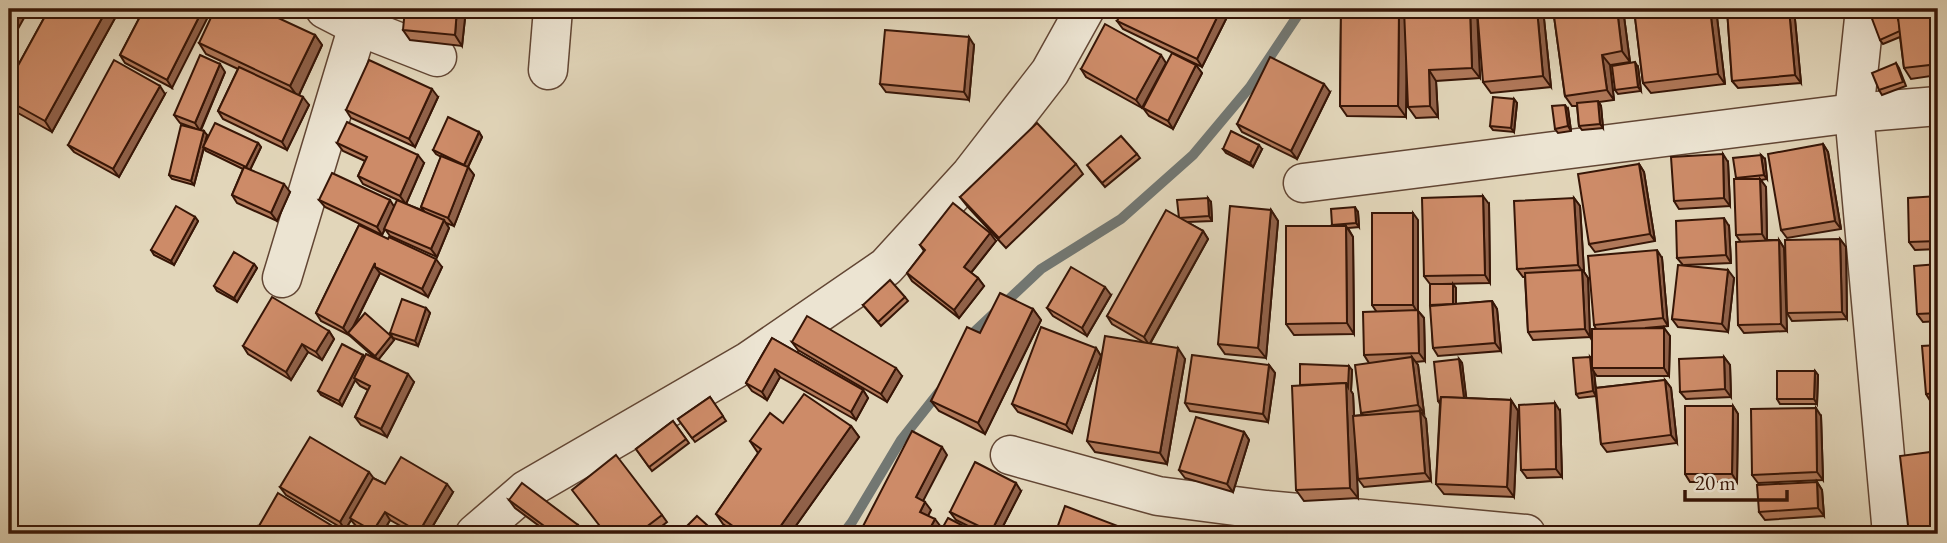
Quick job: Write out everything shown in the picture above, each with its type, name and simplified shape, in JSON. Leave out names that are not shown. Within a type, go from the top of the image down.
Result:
[{"type":"street","points":[[324,9],[358,26],[437,57]]},
{"type":"street","points":[[548,70],[553,9]]},
{"type":"street","points":[[475,534],[526,490],[749,361],[886,267],[971,174],[1050,72],[1086,9]]},
{"type":"street","points":[[1865,9],[1854,113],[1892,534]]},
{"type":"street","points":[[282,278],[358,26]]},
{"type":"street","points":[[1303,183],[1854,113],[1938,106]]},
{"type":"street","points":[[1010,455],[1158,495],[1266,510],[1526,534]]},
{"type":"building","points":[[9,9],[16,9],[9,22]]},
{"type":"building","points":[[49,9],[107,9],[45,121],[9,101],[9,82]]},
{"type":"building","points":[[144,9],[203,9],[167,80],[120,55]]},
{"type":"building","points":[[215,9],[259,9],[315,35],[290,86],[199,43]]},
{"type":"building","points":[[405,9],[457,9],[455,35],[403,30]]},
{"type":"building","points":[[1123,9],[1221,9],[1197,59],[1117,21]]},
{"type":"building","points":[[1341,9],[1399,9],[1398,106],[1340,106]]},
{"type":"building","points":[[1404,9],[1470,9],[1472,68],[1429,70],[1430,106],[1408,107]]},
{"type":"building","points":[[1477,9],[1537,9],[1543,76],[1483,82]]},
{"type":"building","points":[[1553,9],[1617,9],[1622,51],[1602,55],[1607,90],[1565,96]]},
{"type":"building","points":[[1634,9],[1710,9],[1718,74],[1643,83]]},
{"type":"building","points":[[1727,9],[1789,9],[1795,75],[1732,81]]},
{"type":"building","points":[[1894,9],[1900,31],[1880,40],[1871,16]]},
{"type":"building","points":[[1897,9],[1938,9],[1938,64],[1904,68]]},
{"type":"building","points":[[1105,24],[1161,55],[1136,100],[1081,69]]},
{"type":"building","points":[[885,30],[969,37],[964,92],[880,84]]},
{"type":"building","points":[[1172,53],[1196,65],[1168,121],[1143,108]]},
{"type":"building","points":[[200,55],[220,64],[195,123],[174,115]]},
{"type":"building","points":[[1270,57],[1324,84],[1291,151],[1237,124]]},
{"type":"building","points":[[114,60],[160,86],[113,169],[68,145]]},
{"type":"building","points":[[369,60],[432,89],[409,139],[346,110]]},
{"type":"building","points":[[1635,62],[1638,87],[1615,90],[1612,66]]},
{"type":"building","points":[[1896,63],[1903,82],[1879,90],[1872,73]]},
{"type":"building","points":[[239,67],[303,97],[282,142],[218,111]]},
{"type":"building","points":[[1493,97],[1514,99],[1511,128],[1490,126]]},
{"type":"building","points":[[1598,101],[1600,124],[1579,126],[1577,103]]},
{"type":"building","points":[[1565,105],[1568,126],[1555,129],[1552,106]]},
{"type":"building","points":[[448,117],[479,132],[464,165],[433,150]]},
{"type":"building","points":[[347,122],[418,155],[400,196],[358,176],[367,157],[337,143]]},
{"type":"building","points":[[215,123],[258,143],[246,167],[203,147]]},
{"type":"building","points":[[1037,123],[1076,164],[999,238],[960,197]]},
{"type":"building","points":[[181,125],[204,131],[191,181],[169,175]]},
{"type":"building","points":[[1231,131],[1259,145],[1250,163],[1223,149]]},
{"type":"building","points":[[1121,136],[1137,154],[1102,183],[1087,165]]},
{"type":"building","points":[[1823,144],[1835,221],[1781,230],[1768,154]]},
{"type":"building","points":[[1723,154],[1724,198],[1674,201],[1671,157]]},
{"type":"building","points":[[1761,155],[1764,175],[1736,178],[1733,158]]},
{"type":"building","points":[[441,156],[468,167],[448,218],[421,207]]},
{"type":"building","points":[[1639,164],[1650,234],[1589,244],[1578,174]]},
{"type":"building","points":[[244,167],[284,184],[271,213],[232,195]]},
{"type":"building","points":[[332,173],[390,200],[377,227],[319,200]]},
{"type":"building","points":[[1734,179],[1760,179],[1762,234],[1736,235]]},
{"type":"building","points":[[1483,196],[1485,275],[1424,276],[1422,198]]},
{"type":"building","points":[[1938,196],[1938,241],[1909,242],[1908,198]]},
{"type":"building","points":[[1208,198],[1209,216],[1179,218],[1177,200]]},
{"type":"building","points":[[1574,198],[1578,265],[1517,269],[1514,201]]},
{"type":"building","points":[[397,200],[444,220],[431,249],[384,229]]},
{"type":"building","points":[[953,203],[990,233],[964,267],[978,278],[954,310],[907,273],[925,250],[920,245]]},
{"type":"building","points":[[176,206],[195,217],[171,261],[151,250]]},
{"type":"building","points":[[1230,206],[1271,210],[1258,348],[1218,344]]},
{"type":"building","points":[[1355,207],[1356,223],[1332,225],[1331,209]]},
{"type":"building","points":[[1166,210],[1203,231],[1144,337],[1107,316]]},
{"type":"building","points":[[1372,213],[1413,213],[1413,305],[1372,305]]},
{"type":"building","points":[[1724,218],[1726,255],[1677,258],[1676,221]]},
{"type":"building","points":[[359,225],[436,259],[422,289],[375,267],[375,263],[343,328],[316,313]]},
{"type":"building","points":[[1286,226],[1346,226],[1347,323],[1286,324]]},
{"type":"building","points":[[1840,239],[1842,312],[1787,313],[1785,240]]},
{"type":"building","points":[[1779,240],[1781,324],[1738,325],[1736,242]]},
{"type":"building","points":[[1657,250],[1663,318],[1594,325],[1588,256]]},
{"type":"building","points":[[234,252],[254,264],[234,298],[214,286]]},
{"type":"building","points":[[1938,264],[1938,313],[1917,314],[1914,266]]},
{"type":"building","points":[[1678,265],[1728,270],[1722,324],[1672,319]]},
{"type":"building","points":[[1071,267],[1105,287],[1082,328],[1047,308]]},
{"type":"building","points":[[1582,270],[1585,329],[1528,332],[1525,273]]},
{"type":"building","points":[[890,280],[905,297],[878,322],[863,305]]},
{"type":"building","points":[[1430,284],[1453,284],[1453,304],[1430,305]]},
{"type":"building","points":[[1000,293],[1033,309],[978,423],[931,401],[967,327],[980,333]]},
{"type":"building","points":[[272,297],[329,331],[316,352],[302,344],[286,372],[243,346]]},
{"type":"building","points":[[402,299],[426,308],[415,341],[390,333]]},
{"type":"building","points":[[1492,301],[1495,343],[1433,348],[1430,306]]},
{"type":"building","points":[[1418,310],[1419,353],[1364,355],[1363,312]]},
{"type":"building","points":[[365,313],[391,336],[375,356],[348,333]]},
{"type":"building","points":[[807,316],[896,368],[881,394],[792,342]]},
{"type":"building","points":[[1041,327],[1096,348],[1066,425],[1012,404]]},
{"type":"building","points":[[1664,328],[1664,368],[1592,368],[1592,329]]},
{"type":"building","points":[[1105,336],[1178,348],[1160,453],[1087,441]]},
{"type":"building","points":[[772,338],[863,390],[851,412],[775,369],[762,392],[746,383]]},
{"type":"building","points":[[342,344],[363,355],[339,401],[318,391]]},
{"type":"building","points":[[1938,345],[1938,393],[1926,394],[1922,346]]},
{"type":"building","points":[[366,354],[408,374],[381,429],[355,417],[370,386],[354,378]]},
{"type":"building","points":[[1192,355],[1269,365],[1263,414],[1185,403]]},
{"type":"building","points":[[1412,357],[1418,405],[1361,413],[1355,365]]},
{"type":"building","points":[[1590,357],[1593,391],[1576,394],[1573,358]]},
{"type":"building","points":[[1724,357],[1725,389],[1680,392],[1679,359]]},
{"type":"building","points":[[1459,359],[1464,398],[1441,397],[1438,401],[1434,362]]},
{"type":"building","points":[[1300,364],[1349,366],[1348,387],[1346,383],[1300,385]]},
{"type":"building","points":[[1777,371],[1815,371],[1814,399],[1777,399]]},
{"type":"building","points":[[1665,380],[1671,435],[1601,444],[1596,388]]},
{"type":"building","points":[[1346,383],[1350,488],[1296,490],[1292,386]]},
{"type":"building","points":[[804,394],[851,426],[775,534],[744,534],[716,514],[761,449],[750,441],[770,413],[783,423]]},
{"type":"building","points":[[710,397],[723,416],[692,438],[678,419]]},
{"type":"building","points":[[1441,397],[1511,400],[1507,487],[1436,484]]},
{"type":"building","points":[[1555,403],[1556,469],[1521,470],[1519,405]]},
{"type":"building","points":[[1685,406],[1733,406],[1732,474],[1685,474]]},
{"type":"building","points":[[1816,408],[1817,472],[1752,475],[1751,409]]},
{"type":"building","points":[[1420,411],[1425,473],[1358,479],[1353,416]]},
{"type":"building","points":[[1196,417],[1244,432],[1227,484],[1179,470]]},
{"type":"building","points":[[673,421],[686,439],[649,467],[636,449]]},
{"type":"building","points":[[1938,423],[1938,448],[1936,448],[1933,424]]},
{"type":"building","points":[[912,431],[942,447],[916,497],[925,502],[920,512],[935,519],[927,534],[859,534]]},
{"type":"building","points":[[310,437],[369,472],[340,522],[280,487]]},
{"type":"building","points":[[1938,451],[1938,534],[1909,534],[1900,456]]},
{"type":"building","points":[[616,455],[662,515],[637,534],[606,534],[572,490]]},
{"type":"building","points":[[401,457],[447,484],[419,532],[385,512],[373,531],[350,518],[373,478],[385,484]]},
{"type":"building","points":[[975,462],[1016,483],[991,532],[950,512]]},
{"type":"building","points":[[1817,482],[1818,508],[1759,512],[1757,485]]},
{"type":"building","points":[[522,483],[578,525],[571,534],[555,534],[509,500]]},
{"type":"building","points":[[278,493],[339,530],[336,534],[273,534],[259,526]]},
{"type":"building","points":[[1065,506],[1123,528],[1121,534],[1055,534]]},
{"type":"building","points":[[697,516],[717,534],[679,534]]},
{"type":"building","points":[[948,518],[979,534],[939,534]]},
{"type":"building","points":[[487,528],[496,534],[483,534]]},
{"type":"waterway","points":[[968,342],[971,335],[1041,269],[1121,219],[1193,155],[1250,87],[1302,9]]},
{"type":"waterway","points":[[843,534],[901,440],[939,392]]}]
